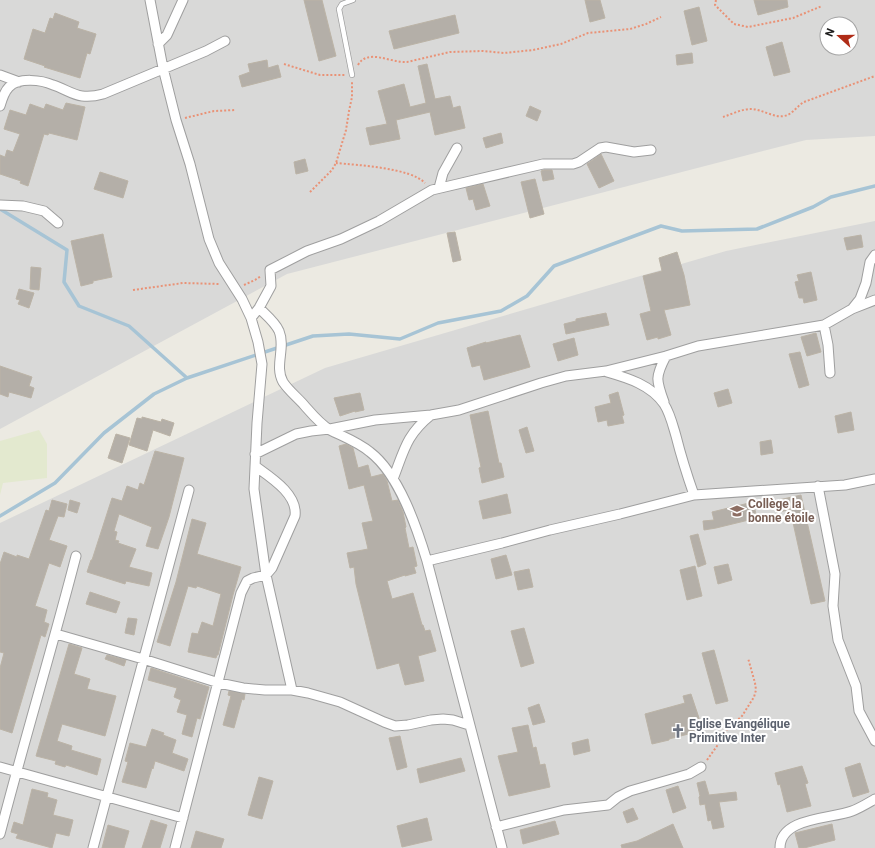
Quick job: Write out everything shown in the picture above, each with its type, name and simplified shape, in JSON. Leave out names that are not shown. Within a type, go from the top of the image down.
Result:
[{"type":"street","points":[[150,0],[163,68],[209,239],[219,263],[235,288],[251,318],[258,342],[262,364],[254,490],[266,575],[292,690]]},
{"type":"street","points":[[158,44],[166,35],[183,0]]},
{"type":"street","points":[[0,106],[3,96],[10,86],[19,82],[37,81],[51,84],[81,96],[92,97],[103,94],[206,51],[225,41]]},
{"type":"street","points":[[0,75],[19,82]]},
{"type":"street","points":[[251,318],[259,308],[271,286],[270,270],[307,251],[341,239],[379,221],[436,189],[543,164],[573,164],[579,162],[600,148],[606,147],[634,152],[651,150]]},
{"type":"street","points":[[436,189],[457,148]]},
{"type":"street","points":[[0,205],[23,206],[44,210],[58,223]]},
{"type":"street","points":[[852,309],[860,299],[866,283],[870,262],[875,255]]},
{"type":"street","points":[[256,454],[296,434],[375,420],[431,415],[459,410],[566,376],[606,372],[698,346],[824,326],[852,309],[875,300]]},
{"type":"street","points":[[259,308],[274,323],[282,341],[280,371],[282,380],[317,420],[371,452],[381,462],[393,479],[412,516],[427,561],[502,848]]},
{"type":"street","points":[[824,326],[828,346],[830,373]]},
{"type":"street","points":[[666,356],[658,371],[657,382],[694,495]]},
{"type":"street","points":[[606,372],[629,378],[640,384],[652,392],[665,405]]},
{"type":"street","points":[[393,479],[412,433],[431,415]]},
{"type":"street","points":[[175,848],[219,683],[241,593],[247,581],[266,575],[272,568],[295,516],[296,509],[294,503],[279,484],[255,466]]},
{"type":"street","points":[[427,561],[694,495],[845,484],[875,479]]},
{"type":"street","points":[[818,486],[834,574],[833,606],[838,640],[856,686],[859,711],[875,740]]},
{"type":"street","points":[[93,848],[189,490]]},
{"type":"street","points":[[0,834],[16,772],[56,634],[76,556]]},
{"type":"street","points":[[56,634],[219,683],[243,688],[292,690],[340,702],[395,726],[443,719],[453,720],[469,725]]},
{"type":"street","points":[[0,767],[183,818]]},
{"type":"street","points":[[496,827],[564,810],[608,805],[618,797],[630,791],[689,774],[701,767]]},
{"type":"street","points":[[780,848],[785,832],[797,824],[852,811],[875,799]]},
{"type":"lane","points":[[352,75],[339,9],[342,4],[353,0]]},
{"type":"path","points":[[716,0],[715,5],[734,24],[748,27],[793,18],[822,6]]},
{"type":"path","points":[[355,69],[364,57],[372,56],[399,63],[450,52],[483,51],[504,53],[533,50],[561,44],[588,33],[630,29],[661,17]]},
{"type":"path","points":[[284,64],[320,75],[352,75],[352,97],[344,139],[336,164],[310,192]]},
{"type":"path","points":[[723,116],[750,109],[778,116],[789,115],[798,105],[804,102],[875,76]]},
{"type":"path","points":[[176,120],[210,112],[236,110]]},
{"type":"path","points":[[336,164],[368,167],[410,174],[422,179],[436,189]]},
{"type":"path","points":[[133,290],[183,283],[218,284],[235,288],[255,280],[266,271],[270,270]]},
{"type":"path","points":[[701,767],[710,758],[724,732],[742,716],[754,697],[756,690],[748,658]]},
{"type":"shaded area","points":[[0,0],[875,0],[875,136],[806,140],[287,274],[0,429]]},
{"type":"shaded area","points":[[875,221],[875,848],[0,848],[0,523],[325,368],[726,251]]},
{"type":"green space","points":[[39,430],[47,444],[47,478],[3,483],[0,495],[0,441]]},
{"type":"building","points":[[304,0],[322,0],[336,56],[319,61]]},
{"type":"building","points":[[585,0],[600,0],[605,18],[590,22]]},
{"type":"building","points":[[754,0],[787,0],[788,7],[758,15]]},
{"type":"building","points":[[699,7],[707,41],[692,45],[684,11]]},
{"type":"building","points":[[55,13],[79,22],[77,28],[96,34],[90,54],[87,53],[80,78],[24,59],[33,29],[45,33],[50,18],[53,19]]},
{"type":"building","points":[[455,15],[459,33],[394,49],[389,31]]},
{"type":"building","points":[[782,42],[790,72],[774,76],[766,47]]},
{"type":"building","points":[[692,53],[693,63],[677,65],[676,55]]},
{"type":"building","points":[[267,60],[268,68],[278,65],[281,77],[242,87],[239,76],[250,72],[248,64]]},
{"type":"building","points":[[427,64],[435,99],[450,96],[453,108],[460,106],[465,128],[435,135],[430,112],[396,120],[400,139],[370,145],[366,128],[387,124],[378,91],[404,84],[410,107],[426,103],[418,66]]},
{"type":"building","points":[[66,103],[85,107],[77,140],[49,133],[48,135],[44,134],[28,186],[20,183],[21,181],[0,174],[0,155],[5,157],[7,150],[13,152],[20,134],[4,129],[10,110],[26,115],[30,104],[44,109],[46,104],[63,110]]},
{"type":"building","points":[[530,106],[541,111],[537,121],[526,116]]},
{"type":"building","points":[[501,133],[503,143],[486,148],[483,138]]},
{"type":"building","points":[[601,154],[614,181],[599,188],[587,164]]},
{"type":"building","points":[[305,159],[308,171],[296,174],[294,162]]},
{"type":"building","points":[[552,170],[554,179],[543,181],[541,171]]},
{"type":"building","points":[[100,172],[128,181],[123,198],[94,189]]},
{"type":"building","points":[[535,179],[544,214],[530,218],[521,182]]},
{"type":"building","points":[[483,184],[490,206],[476,210],[473,199],[469,200],[466,188]]},
{"type":"building","points":[[455,232],[461,260],[453,262],[447,233]]},
{"type":"building","points":[[103,234],[112,277],[93,281],[93,283],[81,286],[71,241]]},
{"type":"building","points":[[861,235],[863,247],[847,250],[844,238]]},
{"type":"building","points":[[677,252],[684,275],[690,305],[664,310],[671,335],[658,339],[658,337],[647,340],[640,314],[651,311],[643,276],[662,271],[659,258]]},
{"type":"building","points":[[31,267],[41,268],[39,290],[30,289]]},
{"type":"building","points":[[811,272],[817,300],[804,303],[803,298],[799,298],[795,282],[799,281],[797,275]]},
{"type":"building","points":[[19,289],[34,293],[29,308],[18,304],[20,300],[16,299]]},
{"type":"building","points":[[606,313],[609,325],[566,334],[564,324],[576,321],[576,319]]},
{"type":"building","points":[[816,333],[821,352],[807,356],[801,337]]},
{"type":"building","points":[[520,335],[530,367],[484,380],[480,365],[472,367],[467,348],[486,342]]},
{"type":"building","points":[[574,338],[578,355],[558,361],[553,344]]},
{"type":"building","points":[[800,352],[809,385],[799,388],[789,354]]},
{"type":"building","points":[[0,366],[32,377],[29,386],[34,388],[31,398],[9,392],[8,397],[0,394]]},
{"type":"building","points":[[728,389],[732,403],[718,407],[714,393]]},
{"type":"building","points":[[618,392],[624,415],[622,416],[624,423],[608,426],[607,420],[598,422],[595,407],[611,403],[609,395]]},
{"type":"building","points":[[360,393],[364,410],[355,411],[340,416],[334,398]]},
{"type":"building","points":[[488,411],[499,463],[501,463],[504,477],[482,483],[479,468],[481,467],[470,415]]},
{"type":"building","points":[[851,412],[854,430],[838,433],[835,416]]},
{"type":"building","points":[[142,417],[161,422],[162,419],[174,423],[170,436],[153,430],[147,451],[129,445],[137,418],[142,419]]},
{"type":"building","points":[[527,427],[534,451],[526,453],[519,430]]},
{"type":"building","points":[[116,434],[130,438],[122,463],[108,458]]},
{"type":"building","points":[[771,440],[773,453],[761,455],[760,442]]},
{"type":"building","points":[[346,444],[353,448],[358,468],[368,465],[371,477],[383,474],[387,481],[392,501],[398,500],[403,512],[409,548],[413,547],[417,566],[414,567],[416,573],[387,581],[392,599],[413,593],[422,625],[425,631],[430,630],[436,651],[418,656],[424,681],[405,685],[399,663],[377,669],[356,584],[354,567],[350,568],[347,553],[368,549],[362,523],[373,521],[364,485],[349,489],[339,446]]},
{"type":"building","points":[[155,451],[184,458],[169,517],[158,549],[146,546],[152,527],[119,514],[114,531],[117,532],[115,540],[119,541],[118,543],[136,549],[129,567],[152,573],[149,586],[126,581],[125,584],[87,572],[112,498],[122,501],[127,486],[138,490],[140,483],[144,485]]},
{"type":"building","points":[[507,494],[511,513],[483,519],[479,501]]},
{"type":"building","points":[[801,495],[825,601],[811,604],[790,509],[777,513],[774,501]]},
{"type":"building","points":[[52,500],[67,504],[64,517],[58,516],[49,540],[67,546],[60,567],[49,563],[35,606],[47,610],[44,622],[49,624],[45,637],[41,635],[12,733],[0,729],[0,668],[4,653],[0,652],[0,564],[4,552],[17,557],[17,555],[29,559],[46,510],[49,511]]},
{"type":"building","points":[[70,500],[80,503],[77,513],[68,510]]},
{"type":"building","points":[[753,502],[757,518],[704,530],[703,521],[714,520],[712,512]]},
{"type":"building","points":[[192,519],[206,523],[197,554],[241,567],[216,658],[188,652],[192,633],[198,634],[202,622],[213,626],[221,594],[197,586],[196,588],[188,586],[170,646],[157,642],[176,582]]},
{"type":"building","points":[[698,534],[706,564],[698,567],[690,536]]},
{"type":"building","points":[[506,555],[512,575],[496,579],[491,559]]},
{"type":"building","points":[[728,564],[732,580],[718,584],[714,567]]},
{"type":"building","points":[[695,566],[702,596],[687,600],[680,570]]},
{"type":"building","points":[[529,569],[533,587],[518,590],[514,572]]},
{"type":"building","points":[[90,592],[120,602],[116,613],[86,604]]},
{"type":"building","points":[[128,618],[137,619],[134,635],[125,633]]},
{"type":"building","points":[[524,628],[534,663],[521,667],[511,631]]},
{"type":"building","points":[[69,644],[82,648],[74,674],[90,679],[87,689],[116,696],[105,736],[62,724],[57,741],[72,746],[71,750],[101,759],[97,775],[66,765],[65,767],[55,764],[56,761],[36,756]]},
{"type":"building","points":[[714,650],[728,701],[716,704],[702,653]]},
{"type":"building","points":[[107,655],[126,660],[124,666],[105,659]]},
{"type":"building","points":[[151,668],[209,687],[200,719],[197,718],[192,737],[182,734],[187,715],[177,712],[181,700],[174,697],[177,688],[148,680]]},
{"type":"building","points":[[229,691],[245,694],[244,700],[242,699],[234,728],[223,725],[231,696],[228,695]]},
{"type":"building","points":[[691,694],[699,718],[700,731],[652,744],[645,714],[685,703],[683,696]]},
{"type":"building","points":[[539,704],[545,722],[533,725],[528,708]]},
{"type":"building","points":[[528,725],[533,748],[536,747],[540,765],[545,764],[550,787],[509,796],[498,756],[518,752],[512,728]]},
{"type":"building","points":[[152,729],[164,733],[163,735],[176,740],[172,753],[188,759],[184,771],[155,761],[146,788],[122,782],[128,762],[125,761],[130,743],[146,747]]},
{"type":"building","points":[[400,736],[407,767],[397,770],[389,738]]},
{"type":"building","points":[[588,739],[590,751],[574,755],[572,743]]},
{"type":"building","points":[[461,758],[465,771],[420,783],[417,769]]},
{"type":"building","points":[[860,763],[869,792],[853,797],[845,768]]},
{"type":"building","points":[[802,766],[808,783],[805,784],[811,806],[787,812],[780,784],[778,785],[775,773]]},
{"type":"building","points":[[259,777],[273,781],[262,819],[248,815]]},
{"type":"building","points":[[705,781],[709,795],[736,792],[737,800],[719,802],[724,827],[713,829],[711,820],[708,821],[705,804],[700,805],[700,796],[697,783]]},
{"type":"building","points":[[678,786],[686,808],[673,813],[666,790]]},
{"type":"building","points":[[32,789],[48,793],[47,797],[57,800],[53,815],[73,820],[69,836],[56,833],[52,848],[16,838],[18,834],[11,832],[14,822],[23,825]]},
{"type":"building","points":[[633,808],[638,819],[627,823],[623,812]]},
{"type":"building","points":[[427,818],[432,840],[402,847],[397,826]]},
{"type":"building","points":[[151,820],[167,825],[160,848],[142,848]]},
{"type":"building","points":[[555,821],[559,834],[523,844],[520,830]]},
{"type":"building","points":[[673,824],[683,848],[622,848],[621,845],[637,841]]},
{"type":"building","points":[[832,824],[835,840],[799,848],[795,833]]},
{"type":"building","points":[[108,825],[129,831],[124,848],[102,848]]},
{"type":"building","points":[[196,831],[224,839],[221,848],[191,848]]},
{"type":"waterway","points":[[0,516],[55,483],[104,433],[154,394],[187,378],[313,336],[349,334],[400,339],[438,323],[501,311],[527,296],[554,266],[661,226],[682,231],[757,229],[813,207],[831,197],[875,186]]},
{"type":"waterway","points":[[0,209],[67,250],[64,282],[79,306],[129,326],[187,378]]},
{"type":"place","name":"Collège la bonne étoile","points":[[737,511]]},
{"type":"place","name":"Eglise Evangélique Primitive Inter","points":[[678,731]]}]
